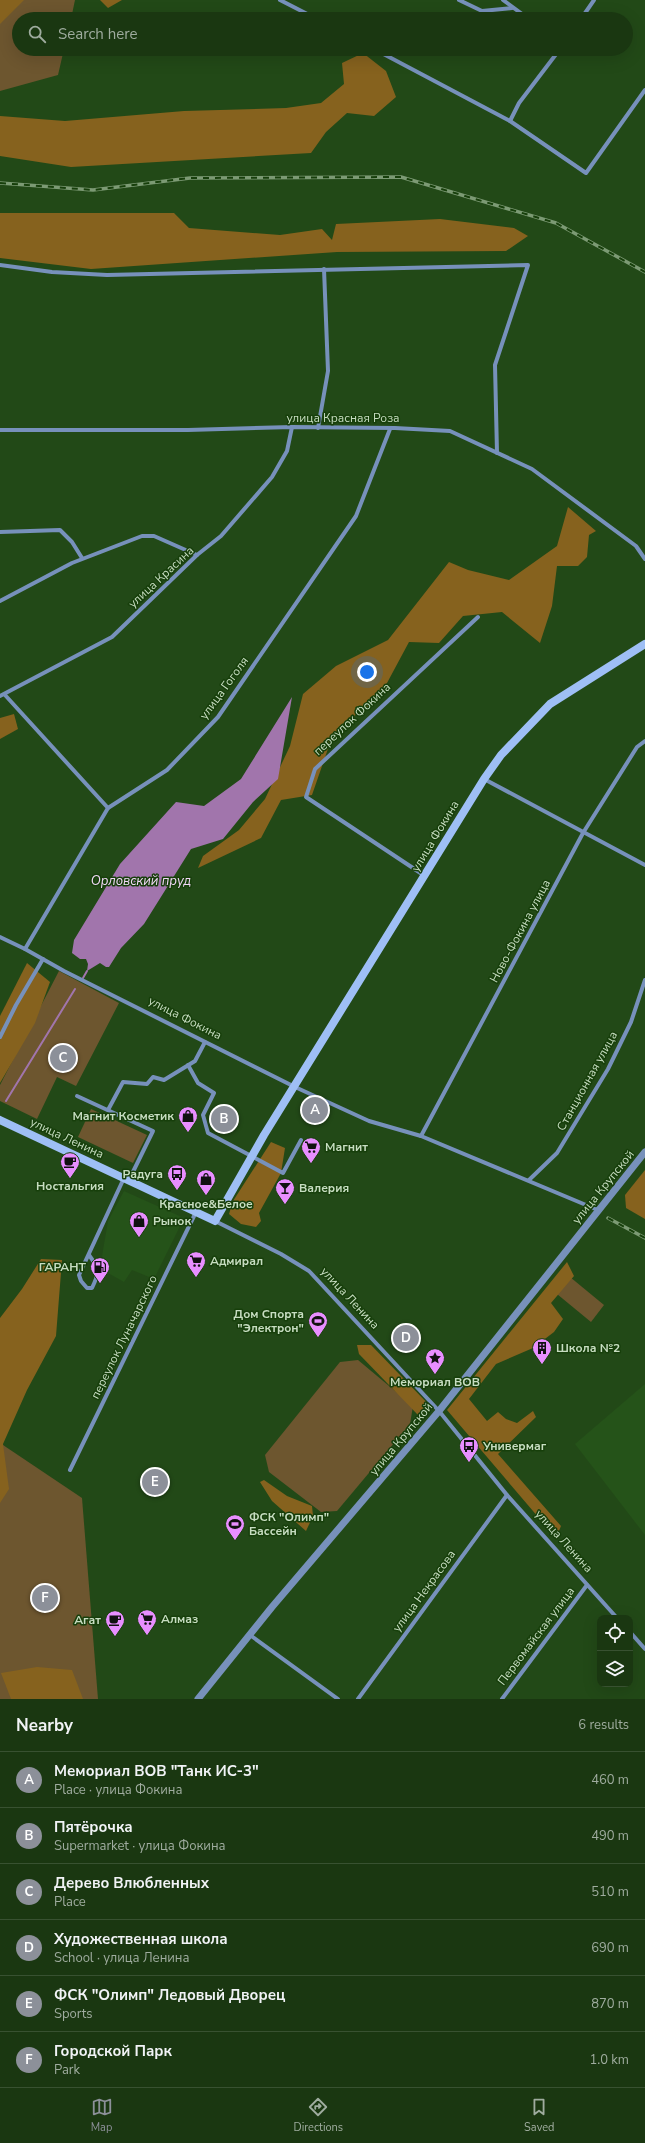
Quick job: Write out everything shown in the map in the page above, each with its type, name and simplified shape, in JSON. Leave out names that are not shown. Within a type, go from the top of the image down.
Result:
[{"type":"main road","name":"улица Фокина","points":[[215,1220],[251,1157],[484,779],[501,755],[550,704],[645,644]]},
{"type":"main road","name":"улица Ленина","points":[[0,1120],[215,1220]]},
{"type":"street","points":[[280,0],[303,12]]},
{"type":"street","points":[[459,0],[482,11],[512,8]]},
{"type":"street","points":[[503,0],[518,12]]},
{"type":"street","points":[[586,12],[594,0]]},
{"type":"street","points":[[387,56],[510,121],[586,173],[645,90]]},
{"type":"street","points":[[510,121],[519,103],[555,56]]},
{"type":"street","points":[[0,265],[52,272],[106,275],[528,265],[495,365],[497,453]]},
{"type":"street","points":[[318,428],[328,371],[324,269]]},
{"type":"street","name":"улица Красная Роза","points":[[0,430],[188,430],[292,427],[450,431],[532,469],[636,546],[645,559]]},
{"type":"street","name":"улица Красина","points":[[0,696],[5,695],[112,637],[197,555],[221,536],[272,477],[287,451],[292,427]]},
{"type":"street","name":"улица Гоголя","points":[[25,949],[108,808],[167,770],[218,718],[356,516],[390,429]]},
{"type":"street","points":[[0,532],[60,530],[72,542],[82,558]]},
{"type":"street","points":[[0,601],[82,558],[142,536],[154,536],[197,555]]},
{"type":"street","name":"переулок Фокина","points":[[425,876],[306,797],[315,769],[478,617]]},
{"type":"street","points":[[5,695],[108,808]]},
{"type":"street","name":"Ново-Фокина улица","points":[[421,1136],[584,833],[637,747],[645,741]]},
{"type":"street","points":[[484,779],[645,865]]},
{"type":"street","name":"улица Фокина","points":[[0,937],[44,959],[64,971],[295,1087]]},
{"type":"street","points":[[0,1037],[16,1005],[44,959]]},
{"type":"street","name":"Станционная улица","points":[[529,1180],[557,1153],[593,1094],[631,1022],[645,980]]},
{"type":"street","points":[[108,1110],[123,1082],[147,1084],[153,1076],[164,1080],[195,1061],[205,1042]]},
{"type":"street","points":[[188,1064],[198,1083],[214,1093],[203,1115],[208,1133],[283,1173],[301,1140]]},
{"type":"street","points":[[295,1087],[369,1121],[421,1136],[598,1210]]},
{"type":"street","points":[[77,1096],[153,1131],[100,1228],[79,1275],[81,1281],[87,1288],[92,1288],[98,1274],[98,1268],[89,1255]]},
{"type":"street","name":"улица Крупской","points":[[198,1699],[439,1411],[645,1152]]},
{"type":"street","name":"переулок Луначарского","points":[[70,1470],[196,1212]]},
{"type":"street","name":"улица Ленина","points":[[215,1220],[281,1254],[309,1271],[439,1411],[507,1495],[614,1615]]},
{"type":"street","name":"улица Некрасова","points":[[358,1699],[507,1495]]},
{"type":"street","name":"Первомайская улица","points":[[502,1699],[587,1585]]},
{"type":"street","points":[[250,1635],[338,1699]]},
{"type":"street","points":[[633,1635],[645,1649]]},
{"type":"shaded area","points":[[0,0],[75,0],[72,12],[12,12],[12,56],[62,56],[58,75],[0,91]]},
{"type":"shaded area","points":[[0,0],[24,0],[0,24]]},
{"type":"shaded area","points":[[100,0],[122,0],[108,8]]},
{"type":"shaded area","points":[[357,56],[367,56],[386,71],[396,97],[374,116],[347,113],[326,132],[311,153],[71,167],[0,156],[0,116],[65,121],[184,111],[286,108],[321,103],[344,84],[342,63]]},
{"type":"shaded area","points":[[0,213],[174,213],[189,228],[280,235],[322,229],[332,240],[336,224],[440,219],[514,228],[528,236],[506,251],[337,252],[91,269],[0,258]]},
{"type":"shaded area","points":[[568,507],[596,531],[589,535],[587,557],[578,566],[557,566],[552,606],[540,643],[502,612],[463,616],[439,643],[409,642],[387,683],[369,708],[346,720],[331,740],[312,795],[281,800],[261,838],[198,868],[203,856],[239,830],[265,799],[290,746],[303,694],[336,666],[388,640],[449,562],[468,570],[509,580],[557,546]]},
{"type":"shaded area","points":[[14,714],[18,729],[0,739],[0,718]]},
{"type":"shaded area","points":[[27,963],[50,982],[35,1023],[0,1083],[0,1016]]},
{"type":"shaded area","points":[[59,971],[119,1003],[76,1086],[57,1077],[37,1119],[0,1101],[0,1085]]},
{"type":"shaded area","points":[[91,1109],[147,1135],[133,1163],[78,1137]]},
{"type":"shaded area","points":[[271,1142],[285,1148],[281,1173],[259,1213],[261,1221],[256,1227],[241,1224],[229,1214],[233,1201]]},
{"type":"shaded area","points":[[645,1170],[645,1219],[626,1208],[625,1195]]},
{"type":"shaded area","name":"Рынок","points":[[124,1191],[184,1218],[154,1279],[132,1270],[124,1282],[108,1273],[102,1256],[108,1221]]},
{"type":"shaded area","points":[[41,1259],[62,1260],[56,1336],[27,1390],[3,1444],[9,1489],[0,1503],[0,1318],[22,1289]]},
{"type":"shaded area","points":[[567,1262],[574,1276],[551,1303],[563,1319],[554,1332],[533,1348],[496,1364],[469,1399],[487,1421],[498,1412],[506,1419],[517,1423],[533,1411],[536,1417],[498,1454],[561,1526],[556,1538],[447,1410]]},
{"type":"shaded area","points":[[570,1277],[604,1305],[591,1322],[557,1294]]},
{"type":"shaded area","points":[[357,1345],[371,1345],[433,1409],[418,1415],[359,1354]]},
{"type":"shaded area","points":[[358,1360],[413,1406],[410,1424],[337,1511],[321,1512],[269,1472],[265,1455],[340,1362]]},
{"type":"shaded area","points":[[645,1384],[645,1535],[575,1444]]},
{"type":"shaded area","points":[[0,1443],[82,1498],[98,1699],[0,1699]]},
{"type":"shaded area","points":[[264,1480],[287,1496],[312,1506],[313,1516],[306,1531],[272,1501],[260,1482]]},
{"type":"shaded area","points":[[37,1667],[72,1670],[83,1699],[11,1699],[1,1673]]},
{"type":"water","name":"Орловский пруд","points":[[292,697],[278,779],[253,802],[223,839],[191,849],[144,924],[121,948],[109,967],[106,967],[100,963],[87,971],[88,964],[86,959],[80,959],[72,953],[74,940],[120,864],[176,802],[204,806],[241,779]]},
{"type":"waterway","points":[[83,978],[87,971]]},
{"type":"waterway","points":[[6,1101],[75,989]]},
{"type":"railway","points":[[0,183],[93,190],[190,178],[401,177],[556,223],[645,272]]},
{"type":"railway","points":[[608,1218],[645,1238]]},
{"type":"place","name":"Дерево Влюбленных","points":[[63,1058]]},
{"type":"place","name":"Мемориал ВОВ \"Танк ИС-3\"","points":[[315,1110]]},
{"type":"place","name":"Пятёрочка","points":[[224,1119]]},
{"type":"place","name":"Магнит Косметик","points":[[188,1133]]},
{"type":"place","name":"Магнит","points":[[311,1164]]},
{"type":"place","name":"Ностальгия","points":[[70,1179]]},
{"type":"place","name":"Радуга","points":[[177,1191]]},
{"type":"place","name":"Красное&Белое","points":[[206,1196]]},
{"type":"place","name":"Валерия","points":[[285,1205]]},
{"type":"place","name":"Рынок","points":[[139,1238]]},
{"type":"place","name":"Адмирал","points":[[196,1278]]},
{"type":"place","name":"ГАРАНТ","points":[[100,1284]]},
{"type":"place","name":"Дом Спорта \"Электрон\"","points":[[318,1338]]},
{"type":"place","name":"Художественная школа","points":[[406,1338]]},
{"type":"place","name":"Школа №2","points":[[542,1365]]},
{"type":"place","name":"Мемориал ВОВ","points":[[435,1375]]},
{"type":"place","name":"Универмаг","points":[[469,1463]]},
{"type":"place","name":"ФСК \"Олимп\" Ледовый Дворец","points":[[155,1482]]},
{"type":"place","name":"ФСК \"Олимп\" Бассейн","points":[[235,1541]]},
{"type":"place","name":"Городской Парк","points":[[45,1598]]},
{"type":"place","name":"Алмаз","points":[[147,1636]]},
{"type":"place","name":"Агат","points":[[115,1637]]}]
